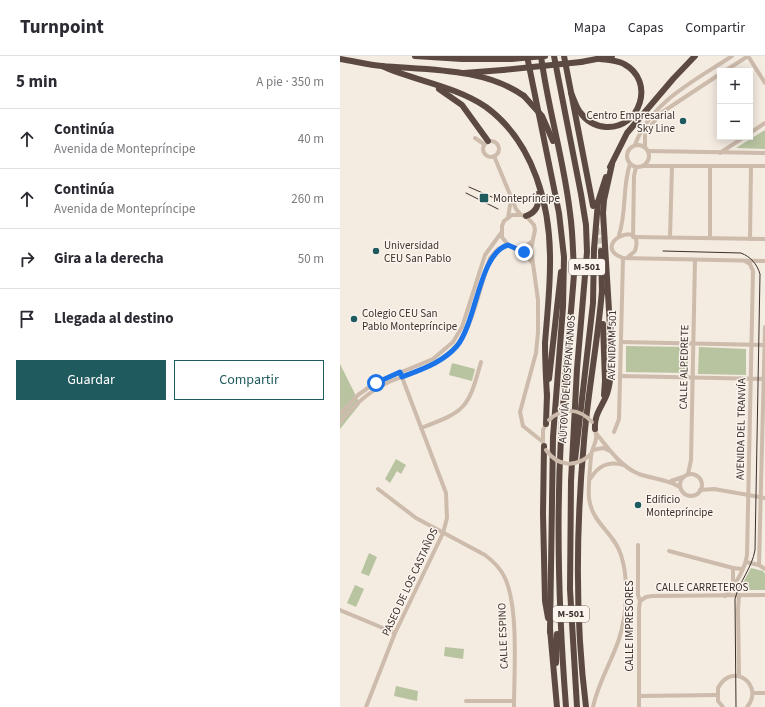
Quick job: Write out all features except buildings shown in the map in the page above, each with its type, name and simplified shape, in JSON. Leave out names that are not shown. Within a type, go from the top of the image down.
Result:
[{"type":"highway","points":[[415,56],[462,59],[511,59],[545,56]]},
{"type":"highway","points":[[527,56],[558,213],[564,257],[563,307],[553,437],[550,520],[550,632]]},
{"type":"highway","name":"AUTOVÍA DE LOS PANTANOS","points":[[540,56],[545,89],[563,171],[570,212],[574,274],[561,438],[558,536],[559,615],[566,707]]},
{"type":"highway","name":"AUTOVÍA DE LOS PANTANOS","points":[[554,56],[581,194],[586,225],[587,252],[577,369],[571,481],[570,589],[577,707]]},
{"type":"highway","points":[[564,56],[596,204],[593,302],[576,458],[571,481]]},
{"type":"highway","points":[[458,74],[581,62],[612,56]]},
{"type":"highway","points":[[596,204],[617,151],[631,128],[695,56]]},
{"type":"highway","points":[[340,59],[382,66],[397,66],[458,74],[488,79],[506,85],[524,96],[542,116],[553,141],[563,171]]},
{"type":"highway","points":[[571,93],[579,112],[585,118],[601,127],[612,128],[622,125],[630,120],[636,113],[641,98],[641,88],[633,71],[624,64],[600,59]]},
{"type":"highway","points":[[382,66],[470,98],[501,120],[519,141],[529,158],[537,178],[549,233],[550,263],[546,342],[546,425]]},
{"type":"highway","points":[[433,85],[462,105],[486,142]]},
{"type":"highway","points":[[595,431],[594,420],[607,394],[611,380],[612,359],[603,213],[604,200],[612,164]]},
{"type":"highway","points":[[523,216],[536,210],[538,203],[537,178]]},
{"type":"highway","points":[[601,251],[605,381],[601,404]]},
{"type":"highway","points":[[547,398],[564,257]]},
{"type":"highway","points":[[586,707],[581,668],[578,524],[584,441],[602,290]]},
{"type":"highway","points":[[544,446],[543,514],[545,601],[558,707]]},
{"type":"highway","points":[[558,707],[556,660],[559,615]]},
{"type":"street","points":[[635,146],[640,133],[668,99],[732,56]]},
{"type":"street","points":[[730,68],[748,56],[765,83]]},
{"type":"street","points":[[643,166],[649,157],[648,151],[645,147],[645,133],[661,113],[717,76]]},
{"type":"street","points":[[753,131],[765,124]]},
{"type":"street","points":[[475,138],[486,142],[493,140],[499,146],[498,154],[490,157],[484,153],[486,142]]},
{"type":"street","points":[[720,153],[740,140]]},
{"type":"street","points":[[620,235],[624,221],[624,182],[630,164],[628,153],[630,148],[635,146],[645,147]]},
{"type":"street","points":[[648,151],[765,153]]},
{"type":"street","points":[[494,156],[511,193],[516,209],[534,225],[535,230],[530,249],[538,300],[538,332],[536,353],[520,412],[523,426],[533,434],[556,461],[563,464],[578,463],[592,452],[603,448],[613,452]]},
{"type":"street","points":[[630,164],[636,167],[765,166]]},
{"type":"street","points":[[710,166],[710,238]]},
{"type":"street","points":[[750,239],[751,166]]},
{"type":"street","points":[[625,257],[632,255],[637,247],[633,237],[634,176],[636,167]]},
{"type":"street","points":[[670,237],[672,167]]},
{"type":"street","points":[[511,193],[510,211],[508,218],[502,226],[502,238],[508,245],[524,252],[533,264]]},
{"type":"street","points":[[508,218],[523,216]]},
{"type":"street","points":[[340,414],[364,391],[376,383],[433,359],[453,342],[462,326],[485,255],[501,233]]},
{"type":"street","points":[[765,239],[633,237],[626,234],[615,238],[613,248],[618,256],[625,257],[765,261]]},
{"type":"street","points":[[517,248],[528,245],[532,241]]},
{"type":"street","points":[[340,422],[349,411],[367,395],[382,386],[435,364],[445,358],[457,346],[467,328],[490,258],[498,249],[508,245]]},
{"type":"street","name":"AVENIDA M-501","points":[[614,432],[619,419],[625,257]]},
{"type":"street","name":"CALLE ALPEDRETE","points":[[688,474],[691,460],[695,260]]},
{"type":"street","name":"AVENIDA DEL TRANVÍA","points":[[725,596],[733,586],[746,562],[753,271],[750,264],[745,261]]},
{"type":"street","name":"AVENIDA DEL TRANVÍA","points":[[759,565],[763,498],[765,327]]},
{"type":"street","points":[[621,342],[765,345]]},
{"type":"street","points":[[422,428],[452,416],[466,405],[474,388],[481,362]]},
{"type":"street","name":"PASEO DE LOS CASTAÑOS","points":[[366,707],[395,633],[443,533],[447,518],[446,492],[400,372]]},
{"type":"street","points":[[620,376],[764,379]]},
{"type":"street","points":[[533,434],[562,411],[571,410],[583,414],[592,422],[595,431],[601,440],[626,466],[638,473],[670,481],[680,487],[687,495],[695,495],[700,490],[714,489],[763,498]]},
{"type":"street","points":[[544,446],[546,425]]},
{"type":"street","points":[[593,707],[598,687],[621,632],[624,614],[625,578],[623,564],[617,545],[594,518],[590,508],[590,480],[595,431]]},
{"type":"street","points":[[590,480],[595,471],[602,465],[612,463],[626,466]]},
{"type":"street","points":[[670,481],[688,474],[695,475],[700,480],[700,490]]},
{"type":"street","points":[[680,487],[683,477]]},
{"type":"street","name":"CALLE ESPINO","points":[[378,489],[416,518],[485,555],[493,561],[505,577],[513,603],[514,707]]},
{"type":"street","name":"CALLE IMPRESORES","points":[[638,545],[638,595],[640,601],[639,707]]},
{"type":"street","points":[[669,551],[742,569]]},
{"type":"street","points":[[746,562],[759,565],[765,569]]},
{"type":"street","points":[[733,568],[733,586]]},
{"type":"street","points":[[739,595],[739,676]]},
{"type":"street","name":"CALLE CARRETEROS","points":[[640,601],[646,597],[652,596],[765,595]]},
{"type":"street","points":[[340,610],[395,633]]},
{"type":"street","points":[[723,707],[717,694],[721,682],[726,678],[739,676],[746,680],[751,686],[753,693],[752,700],[747,707]]},
{"type":"street","points":[[753,693],[765,693]]},
{"type":"street","points":[[639,696],[717,694]]},
{"type":"street","points":[[466,701],[514,700]]},
{"type":"green space","points":[[765,130],[765,149],[736,148],[749,140],[753,140],[753,137]]},
{"type":"green space","points":[[626,346],[688,347],[688,373],[626,372]]},
{"type":"green space","points":[[699,347],[746,349],[746,375],[698,374]]},
{"type":"green space","points":[[452,363],[475,369],[472,381],[449,375]]},
{"type":"green space","points":[[340,364],[360,404],[340,429]]},
{"type":"green space","points":[[396,459],[406,465],[401,474],[397,471],[390,483],[385,479]]},
{"type":"green space","points":[[369,553],[377,557],[369,576],[361,573]]},
{"type":"green space","points":[[751,568],[763,571],[765,574],[765,590],[739,590]]},
{"type":"green space","points":[[355,585],[364,589],[356,607],[347,603]]},
{"type":"green space","points":[[445,647],[464,649],[463,659],[444,656]]},
{"type":"green space","points":[[396,686],[418,691],[417,701],[394,696]]},
{"type":"tunnel","points":[[597,229],[601,251]]},
{"type":"tram line","points":[[469,187],[501,201]]},
{"type":"tram line","points":[[466,193],[498,209]]},
{"type":"tram line","points":[[663,251],[741,253],[753,261],[760,274],[755,550],[751,563],[739,587],[735,599],[736,707]]},
{"type":"place","name":"Centro Empresarial Sky Line","points":[[683,121]]},
{"type":"place","name":"Montepríncipe","points":[[484,198]]},
{"type":"place","name":"Universidad CEU San Pablo","points":[[376,251]]},
{"type":"place","name":"Colegio CEU San Pablo Montepríncipe","points":[[354,319]]},
{"type":"place","name":"Edificio Montepríncipe","points":[[638,505]]},
{"type":"route","points":[[376,383],[400,372],[402,377],[435,364],[445,358],[457,346],[467,328],[490,258],[498,249],[508,245],[524,252]]}]
